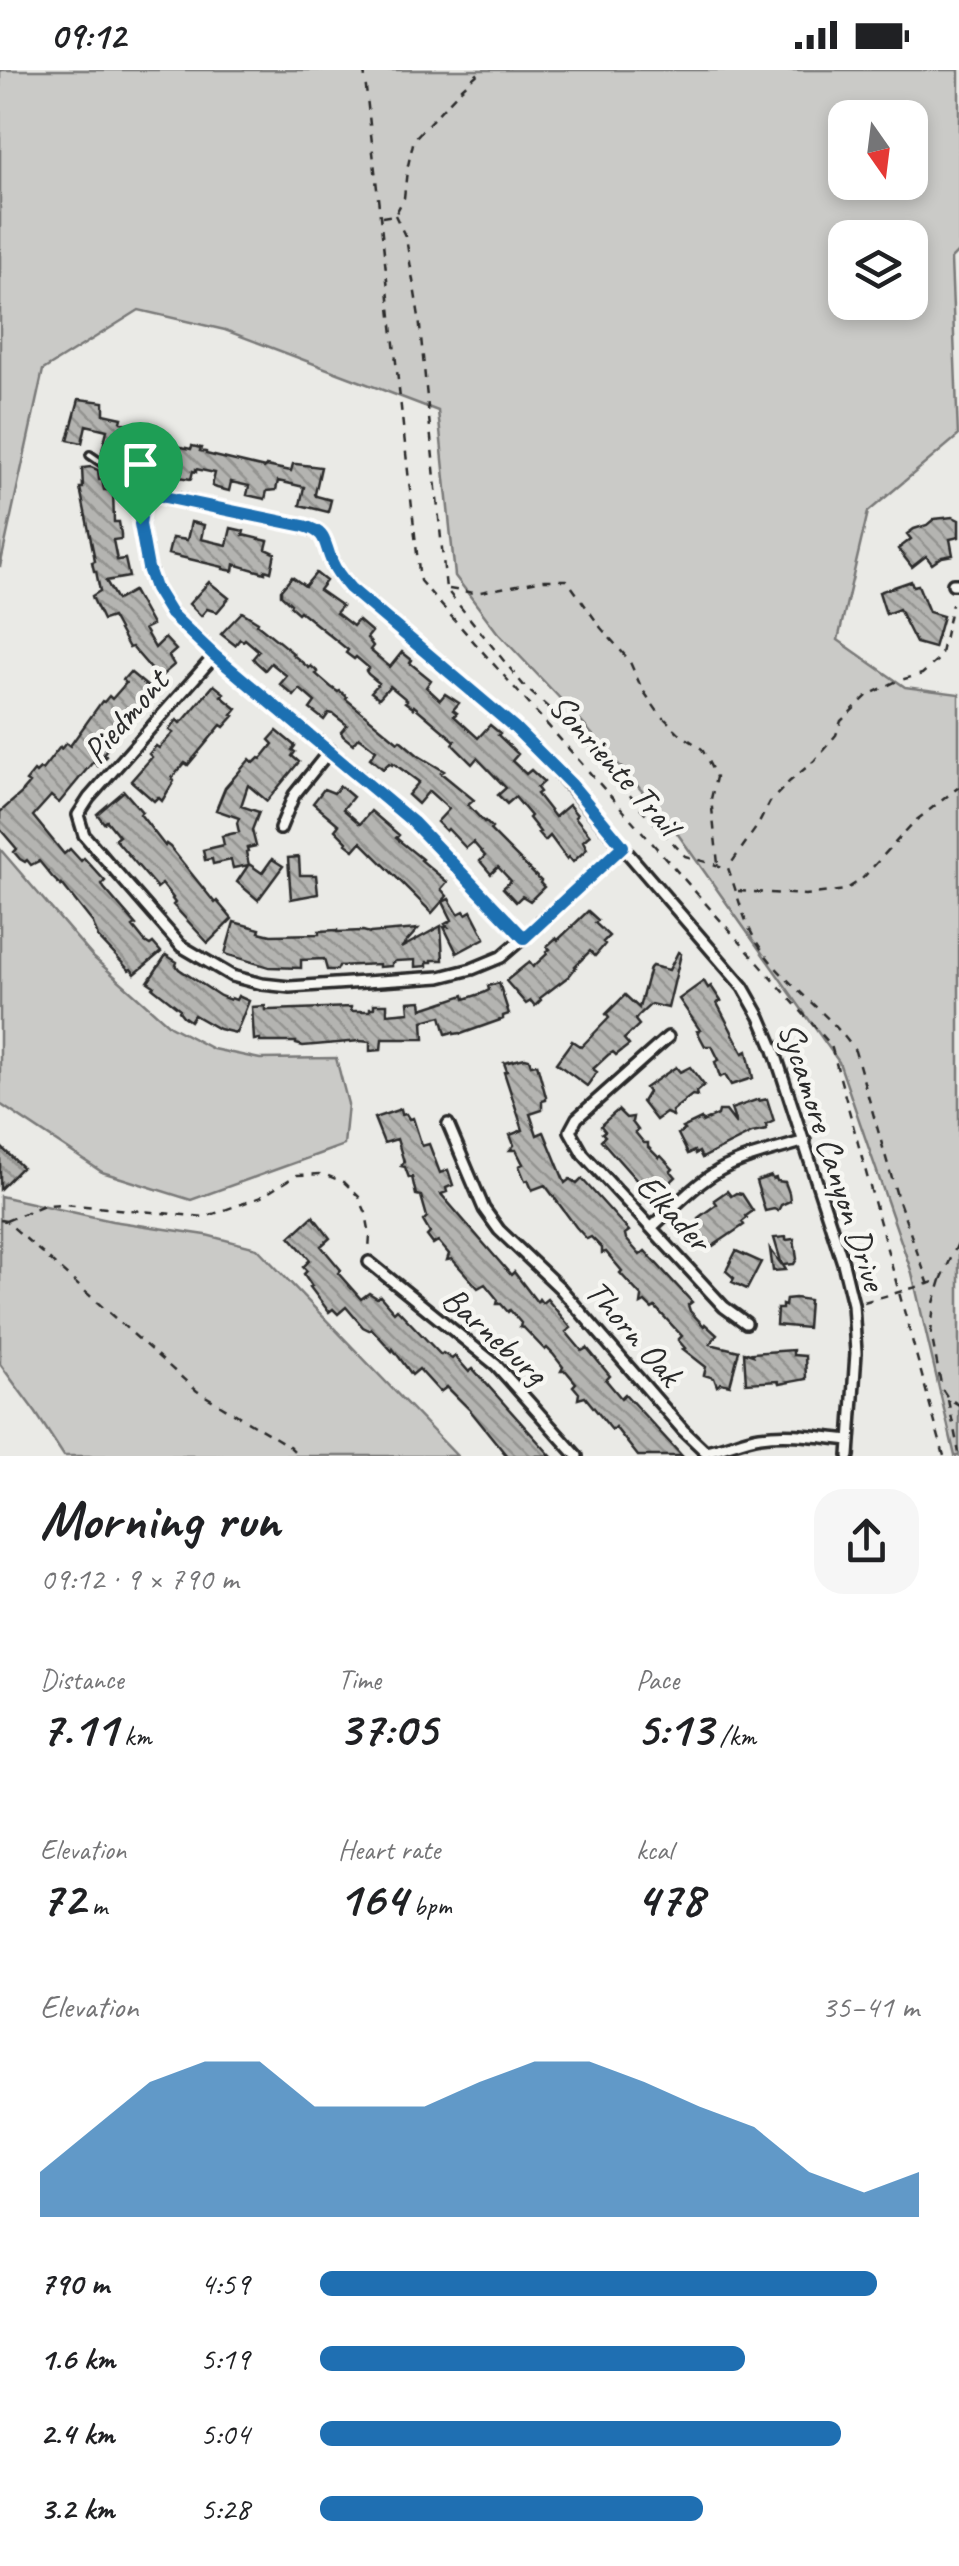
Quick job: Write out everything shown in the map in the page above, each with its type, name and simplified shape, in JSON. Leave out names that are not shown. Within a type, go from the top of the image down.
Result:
[{"type":"street","points":[[150,496],[143,505],[140,524],[148,568],[164,606],[214,655],[428,836],[524,938],[623,846]]},
{"type":"street","name":"Sycamore Canyon Drive","points":[[150,496],[165,496],[319,532],[334,568],[350,588],[514,727],[572,785],[743,987],[774,1050],[853,1304],[856,1353],[849,1456]]},
{"type":"street","name":"Piedmont","points":[[214,655],[78,815],[84,835],[181,946],[232,976],[290,987],[440,978],[501,956],[524,938]]},
{"type":"street","points":[[280,829],[294,795],[330,750]]},
{"type":"street","name":"Elkader","points":[[668,1037],[577,1118],[570,1131],[583,1154],[724,1307],[746,1323]]},
{"type":"street","name":"Thorn Oak","points":[[448,1124],[484,1208],[499,1230],[560,1288],[705,1450],[744,1439],[792,1434],[850,1440]]},
{"type":"street","points":[[652,1227],[720,1170],[804,1141]]},
{"type":"street","name":"Barneburg","points":[[368,1262],[496,1365],[577,1456]]},
{"type":"lane","points":[[90,455],[150,496]]},
{"type":"path","name":"Sonriente Trail","points":[[364,70],[420,581],[832,1045],[944,1456]]},
{"type":"path","points":[[395,215],[404,198],[414,139],[482,70]]},
{"type":"path","points":[[380,217],[395,215]]},
{"type":"path","points":[[395,215],[406,238],[419,317],[446,589],[525,686],[585,740],[686,856],[728,868]]},
{"type":"path","points":[[446,589],[474,593],[544,580],[567,580],[629,660],[658,712],[702,749],[716,778],[711,798],[718,865]]},
{"type":"path","points":[[728,868],[770,802],[814,761],[836,735],[842,720],[868,695],[922,674],[940,658],[952,604]]},
{"type":"path","points":[[736,890],[805,895],[845,890],[861,880],[914,822],[959,787]]},
{"type":"path","points":[[728,868],[754,938],[800,992],[842,1031],[855,1051],[897,1196],[929,1285]]},
{"type":"path","points":[[6,1221],[44,1204],[204,1216],[261,1197],[297,1175],[323,1174],[344,1182],[358,1197],[370,1235],[368,1262]]},
{"type":"path","points":[[0,1220],[6,1221],[197,1391],[289,1446],[299,1456]]},
{"type":"path","points":[[959,1241],[940,1280],[930,1333],[959,1453]]},
{"type":"path","points":[[853,1304],[940,1280]]},
{"type":"path","points":[[948,1398],[959,1404]]},
{"type":"shaded area","points":[[0,70],[959,70],[959,251],[951,259],[958,436],[868,512],[838,640],[905,687],[959,694],[959,1456],[955,1456],[912,1273],[839,1062],[670,823],[497,632],[455,576],[438,411],[225,330],[139,310],[43,370],[0,567]]},
{"type":"shaded area","points":[[0,849],[93,957],[170,1026],[213,1049],[260,1059],[336,1058],[348,1104],[344,1145],[191,1200],[102,1172],[0,1104]]},
{"type":"shaded area","points":[[0,1196],[257,1248],[457,1456],[64,1456],[0,1364]]},
{"type":"building","points":[[79,399],[104,402],[104,414],[122,418],[121,422],[129,426],[168,433],[172,445],[201,448],[206,454],[265,468],[291,471],[293,464],[321,467],[315,494],[331,500],[328,512],[300,505],[304,487],[278,481],[276,490],[267,491],[265,499],[247,495],[249,486],[231,482],[229,491],[212,486],[215,473],[196,469],[191,479],[173,476],[176,462],[153,457],[152,461],[139,459],[141,450],[123,446],[121,455],[102,451],[107,430],[86,425],[82,443],[68,440]]},
{"type":"building","points":[[82,468],[98,470],[104,490],[113,490],[114,522],[119,522],[121,539],[113,540],[117,560],[125,559],[129,577],[106,581],[117,600],[133,591],[152,625],[144,629],[155,648],[165,638],[176,650],[169,656],[174,665],[159,678],[129,648],[112,617],[103,620],[92,596],[100,591],[80,488]]},
{"type":"building","points":[[934,519],[959,520],[959,537],[950,539],[953,555],[932,564],[926,556],[912,567],[898,549],[911,539],[907,534]]},
{"type":"building","points":[[191,522],[204,525],[201,539],[227,545],[231,528],[268,541],[266,549],[275,553],[271,572],[234,564],[233,571],[168,554],[172,538],[187,540]]},
{"type":"building","points":[[316,573],[326,581],[319,590],[342,606],[336,613],[353,626],[358,620],[372,632],[367,638],[373,646],[370,650],[390,667],[402,652],[412,660],[410,663],[431,680],[426,687],[440,700],[445,694],[459,703],[453,710],[457,713],[454,716],[478,738],[490,725],[500,733],[518,754],[512,761],[526,774],[531,770],[544,782],[537,788],[537,794],[555,817],[569,805],[577,815],[590,835],[583,841],[587,849],[573,862],[567,859],[550,836],[545,841],[538,833],[531,816],[515,797],[507,804],[498,795],[506,788],[477,758],[472,764],[454,746],[455,741],[390,686],[379,698],[371,692],[379,683],[366,671],[369,668],[346,653],[348,650],[298,613],[281,595],[292,577],[305,586]]},
{"type":"building","points":[[911,581],[913,586],[918,585],[929,612],[943,616],[934,648],[916,643],[899,609],[886,614],[879,592]]},
{"type":"building","points":[[209,582],[229,598],[217,612],[207,609],[201,616],[189,604]]},
{"type":"building","points":[[242,612],[398,742],[444,771],[441,773],[474,800],[468,805],[544,887],[530,901],[522,896],[516,902],[503,888],[511,881],[498,867],[491,874],[480,861],[485,856],[473,842],[466,848],[437,822],[449,809],[429,791],[418,804],[408,795],[419,782],[393,763],[383,769],[370,758],[376,750],[359,737],[353,744],[343,736],[341,732],[347,725],[329,713],[324,720],[310,709],[315,702],[300,689],[294,696],[280,684],[287,676],[271,663],[265,670],[256,662],[253,658],[259,651],[245,639],[235,645],[221,634]]},
{"type":"building","points":[[130,672],[154,692],[144,705],[147,708],[124,728],[98,766],[93,762],[59,803],[51,796],[33,816],[64,854],[70,849],[81,861],[84,858],[105,881],[104,888],[136,925],[133,927],[145,942],[153,943],[161,952],[135,974],[98,937],[93,923],[62,884],[39,861],[31,865],[20,859],[14,852],[17,849],[0,829],[0,812],[24,791],[34,771],[42,770],[60,747],[66,743],[70,746],[102,701],[109,696],[112,699],[126,683],[123,680]]},
{"type":"building","points":[[214,685],[237,709],[234,716],[172,778],[174,781],[162,801],[158,797],[154,801],[131,781],[152,757],[149,754],[156,746],[159,748],[173,733],[169,730],[177,720],[184,720]]},
{"type":"building","points":[[277,731],[295,746],[292,756],[299,762],[267,801],[248,785],[241,806],[259,812],[252,830],[256,846],[246,852],[249,865],[233,868],[231,860],[213,864],[212,859],[205,860],[203,850],[224,845],[222,836],[239,832],[239,818],[216,810],[225,788],[250,759],[254,763],[261,759]]},
{"type":"building","points":[[340,786],[353,797],[343,809],[360,824],[371,811],[447,882],[441,889],[447,896],[432,913],[361,842],[354,850],[346,844],[335,830],[339,825],[313,803],[324,789],[334,793]]},
{"type":"building","points":[[124,791],[165,846],[170,847],[232,919],[208,943],[173,905],[173,898],[162,884],[157,888],[115,839],[119,836],[107,821],[104,823],[97,814]]},
{"type":"building","points":[[299,857],[300,875],[316,875],[318,894],[291,899],[288,858]]},
{"type":"building","points":[[272,859],[283,866],[258,900],[237,882],[249,864],[262,873]]},
{"type":"building","points":[[449,899],[458,914],[471,911],[485,938],[457,953],[444,927],[452,920],[443,902]]},
{"type":"building","points":[[588,911],[609,936],[605,944],[595,956],[590,951],[535,1006],[531,1001],[526,1004],[506,981],[529,962],[533,967],[547,954],[547,946]]},
{"type":"building","points":[[234,922],[271,935],[418,929],[401,948],[441,926],[443,960],[415,967],[415,960],[396,961],[392,966],[339,966],[337,970],[327,970],[324,959],[301,960],[301,968],[269,967],[225,954]]},
{"type":"building","points":[[678,952],[681,954],[668,1008],[651,1004],[638,1016],[635,1020],[639,1025],[624,1039],[629,1045],[616,1055],[608,1055],[593,1069],[597,1072],[587,1086],[556,1063],[572,1041],[581,1047],[625,995],[639,1008],[650,968],[669,970]]},
{"type":"building","points":[[166,955],[177,962],[179,969],[220,996],[236,1000],[238,996],[249,1001],[236,1033],[219,1029],[194,1015],[190,1021],[153,988],[148,982]]},
{"type":"building","points":[[704,981],[721,1001],[717,1003],[743,1053],[747,1051],[753,1078],[731,1085],[725,1075],[720,1077],[715,1062],[719,1060],[712,1046],[705,1046],[697,1031],[700,1030],[679,999]]},
{"type":"building","points":[[499,983],[509,1014],[461,1034],[446,1034],[441,1016],[423,1021],[424,1039],[382,1039],[381,1050],[370,1051],[370,1042],[360,1041],[303,1046],[296,1042],[254,1040],[252,1007],[351,1007],[351,1011],[370,1011],[374,1004],[387,1004],[387,1014],[409,1012],[408,1002],[421,1001],[422,1009],[483,993],[489,990],[488,986]]},
{"type":"building","points":[[525,1058],[531,1065],[537,1064],[546,1097],[542,1110],[530,1114],[537,1135],[544,1132],[565,1183],[570,1179],[577,1184],[582,1179],[629,1231],[626,1239],[640,1255],[645,1251],[692,1302],[688,1305],[690,1311],[717,1335],[710,1344],[739,1351],[730,1385],[717,1386],[714,1378],[704,1375],[706,1367],[683,1349],[678,1340],[682,1336],[655,1307],[641,1304],[642,1297],[622,1271],[591,1237],[587,1239],[576,1227],[545,1185],[532,1190],[525,1181],[519,1166],[523,1164],[516,1150],[510,1150],[514,1145],[510,1135],[523,1130],[504,1063]]},
{"type":"building","points":[[676,1067],[680,1072],[690,1067],[704,1085],[697,1096],[692,1095],[672,1111],[673,1116],[666,1113],[656,1120],[642,1102],[648,1092],[645,1088]]},
{"type":"building","points":[[767,1099],[774,1121],[766,1125],[767,1130],[752,1133],[702,1158],[699,1152],[688,1154],[678,1134],[682,1128],[718,1115],[719,1111],[726,1111],[736,1124],[731,1109]]},
{"type":"building","points":[[401,1109],[402,1115],[413,1118],[422,1146],[429,1144],[440,1173],[448,1170],[453,1185],[441,1194],[537,1302],[547,1299],[571,1328],[566,1332],[582,1351],[587,1348],[610,1376],[606,1380],[621,1398],[625,1394],[682,1456],[638,1456],[585,1397],[578,1399],[579,1393],[573,1386],[576,1383],[566,1371],[561,1371],[563,1367],[553,1354],[520,1327],[510,1310],[497,1304],[485,1284],[478,1288],[452,1259],[447,1260],[449,1254],[438,1241],[433,1244],[423,1221],[427,1217],[421,1196],[416,1195],[412,1177],[401,1166],[404,1162],[397,1139],[384,1143],[374,1118]]},
{"type":"building","points":[[618,1110],[626,1118],[633,1117],[638,1130],[635,1132],[673,1169],[676,1177],[661,1191],[652,1188],[647,1192],[601,1140],[605,1136],[602,1124]]},
{"type":"building","points":[[0,1146],[22,1167],[0,1189]]},
{"type":"building","points":[[771,1176],[785,1182],[789,1193],[790,1201],[778,1211],[765,1211],[756,1181]]},
{"type":"building","points":[[727,1191],[731,1196],[742,1194],[753,1211],[742,1222],[744,1225],[707,1250],[693,1231],[701,1224],[698,1218]]},
{"type":"building","points":[[313,1216],[330,1238],[321,1246],[361,1299],[369,1293],[380,1296],[441,1355],[452,1359],[455,1356],[469,1372],[473,1369],[551,1456],[507,1456],[447,1387],[440,1392],[419,1369],[412,1375],[393,1349],[371,1328],[363,1327],[346,1307],[338,1314],[333,1309],[329,1312],[304,1274],[307,1271],[303,1267],[310,1260],[290,1237]]},
{"type":"building","points":[[774,1238],[794,1239],[797,1259],[794,1264],[783,1265],[786,1270],[773,1271],[770,1249],[782,1265]]},
{"type":"building","points":[[736,1251],[761,1262],[747,1289],[732,1282],[734,1278],[726,1271]]},
{"type":"building","points":[[786,1299],[809,1300],[807,1328],[776,1325],[777,1309],[785,1306]]},
{"type":"building","points":[[793,1350],[793,1355],[805,1356],[806,1379],[779,1384],[746,1383],[744,1352],[753,1355]]},
{"type":"route","points":[[155,495],[316,530],[324,538],[334,568],[350,588],[514,727],[572,785],[623,846],[524,938],[413,822],[180,624],[164,606],[151,578],[140,524],[143,505],[155,495]]}]
